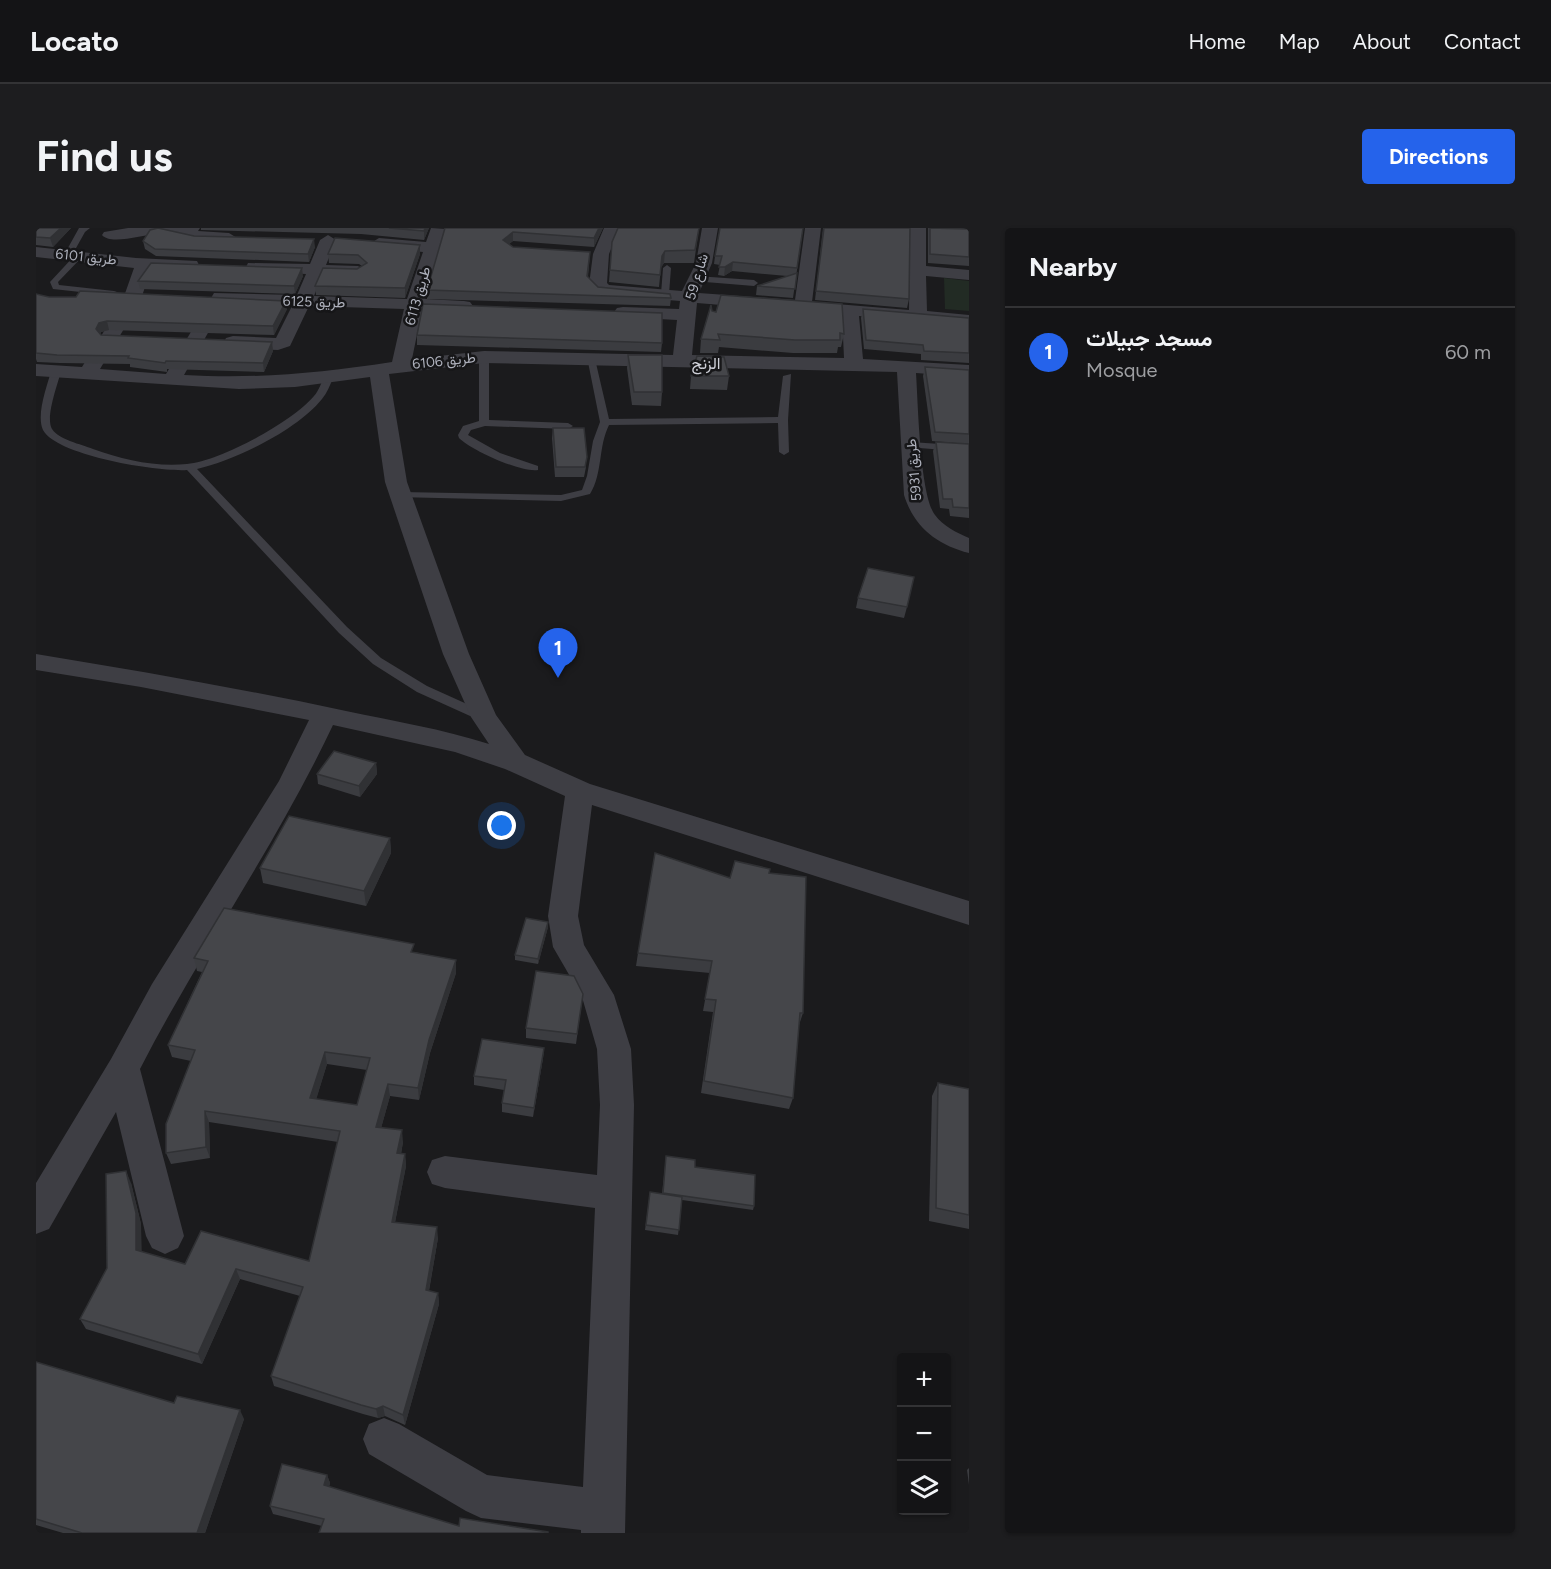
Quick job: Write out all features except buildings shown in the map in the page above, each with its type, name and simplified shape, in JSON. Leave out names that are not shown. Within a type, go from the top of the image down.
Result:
[{"type":"street","points":[[373,228],[381,243]]},
{"type":"street","name":"طريق 6113","points":[[390,368],[414,305],[439,228]]},
{"type":"street","points":[[616,228],[610,231],[602,254],[599,288],[665,294],[692,287],[803,305],[969,320]]},
{"type":"street","points":[[803,305],[813,228]]},
{"type":"street","points":[[918,228],[920,270],[918,315]]},
{"type":"street","points":[[97,258],[109,232],[160,229],[190,231],[198,237],[250,238]]},
{"type":"street","name":"شارع 59","points":[[682,362],[692,287],[704,263],[705,231]]},
{"type":"street","points":[[174,339],[278,344],[283,342],[316,269],[334,240],[306,239]]},
{"type":"street","points":[[361,242],[433,248]]},
{"type":"street","name":"طريق 6101","points":[[36,252],[136,263],[213,266]]},
{"type":"street","points":[[579,252],[602,254]]},
{"type":"street","points":[[88,373],[134,296],[144,270],[143,266],[136,263]]},
{"type":"street","points":[[172,380],[232,272],[316,269],[358,271]]},
{"type":"street","points":[[920,270],[969,275]]},
{"type":"street","points":[[134,296],[156,296]]},
{"type":"street","name":"طريق 6125","points":[[198,298],[483,307]]},
{"type":"street","points":[[850,309],[854,364]]},
{"type":"street","points":[[608,312],[687,315]]},
{"type":"street","points":[[109,337],[131,338]]},
{"type":"street","name":"طريق 6106","points":[[36,370],[172,380],[268,383],[328,378],[427,360],[484,357],[854,364],[969,371]]},
{"type":"street","name":"طريق 5931","points":[[906,366],[915,495],[918,509],[928,524],[946,537],[969,546]]},
{"type":"street","points":[[390,368],[394,472],[401,495],[456,654],[484,717],[515,762]]},
{"type":"street","points":[[36,662],[141,679],[459,744],[515,762],[580,791],[969,913]]},
{"type":"street","points":[[36,1217],[123,1070],[162,993],[292,783],[325,715]]},
{"type":"street","points":[[384,1439],[481,1496],[604,1522],[617,1105],[614,1049],[598,995],[569,947],[562,916],[580,791]]},
{"type":"street","points":[[123,1070],[165,1236]]},
{"type":"street","points":[[445,1173],[613,1194]]},
{"type":"lane","points":[[86,228],[82,230],[73,256],[54,282],[56,287],[134,296]]},
{"type":"lane","points":[[665,294],[667,268]]},
{"type":"lane","points":[[692,287],[754,283]]},
{"type":"lane","points":[[484,357],[484,423]]},
{"type":"lane","points":[[401,495],[561,498],[577,496],[585,492],[591,483],[595,447],[605,422],[590,359]]},
{"type":"lane","points":[[56,371],[44,422],[47,431],[57,438],[100,455],[150,466],[190,467],[217,459],[272,432],[301,414],[320,396],[328,378]]},
{"type":"lane","points":[[784,452],[783,420],[788,376]]},
{"type":"lane","points":[[605,422],[783,420]]},
{"type":"lane","points":[[534,468],[496,455],[464,438],[463,435],[467,428],[484,423],[568,426]]},
{"type":"lane","points":[[911,445],[969,449]]},
{"type":"lane","points":[[190,467],[343,630],[377,661],[422,689],[484,717]]},
{"type":"shaded area","points":[[944,278],[969,281],[969,311],[945,309]]},
{"type":"place","name":"مسجد جبيلات","points":[[558,678]]},
{"type":"district","name":"الزنج","points":[[706,363]]}]
